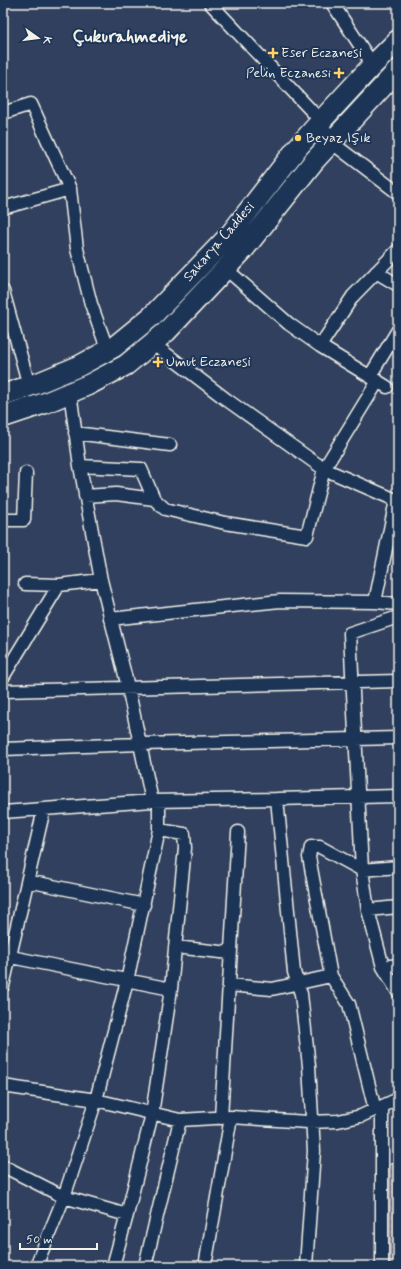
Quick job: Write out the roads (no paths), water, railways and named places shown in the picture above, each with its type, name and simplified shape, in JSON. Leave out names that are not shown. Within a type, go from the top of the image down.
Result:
[{"type":"main road","name":"Sakarya Caddesi","points":[[3,395],[30,386],[79,366],[108,351],[152,316],[229,236],[298,147],[398,40]]},
{"type":"main road","name":"Sakarya Caddesi","points":[[3,417],[45,403],[88,385],[126,365],[166,332],[244,249],[314,161],[398,70]]},
{"type":"street","points":[[210,3],[321,121],[331,142],[398,193]]},
{"type":"street","points":[[332,3],[373,65]]},
{"type":"street","points":[[3,113],[31,104],[70,189],[77,249],[91,304],[108,351]]},
{"type":"street","points":[[3,208],[70,189]]},
{"type":"street","points":[[320,346],[353,296],[398,250]]},
{"type":"street","points":[[226,269],[289,324],[320,346],[379,381]]},
{"type":"street","points":[[376,272],[398,285]]},
{"type":"street","points":[[3,291],[30,386]]},
{"type":"street","points":[[80,466],[141,470],[154,499],[165,509],[225,523],[307,536],[324,469],[379,381],[398,330]]},
{"type":"street","points":[[152,343],[227,400],[324,469],[397,501],[375,602]]},
{"type":"street","points":[[36,1266],[64,1197],[96,1100],[127,981],[159,830],[156,801],[140,744],[128,687],[101,580],[80,466],[70,392]]},
{"type":"street","points":[[75,433],[170,445]]},
{"type":"street","points":[[3,520],[24,520],[26,473]]},
{"type":"street","points":[[85,496],[116,494],[154,499]]},
{"type":"street","points":[[25,584],[59,585],[101,580]]},
{"type":"street","points":[[3,677],[59,585]]},
{"type":"street","points":[[110,619],[280,601],[375,602],[398,604]]},
{"type":"street","points":[[398,617],[350,633],[362,870],[368,910],[383,967],[398,992]]},
{"type":"street","points":[[3,691],[398,681]]},
{"type":"street","points":[[3,749],[398,738]]},
{"type":"street","points":[[3,812],[156,801],[398,796]]},
{"type":"street","points":[[277,799],[294,972],[301,994],[309,1066],[313,1122],[314,1151],[306,1266]]},
{"type":"street","points":[[3,986],[11,957],[44,809]]},
{"type":"street","points":[[113,1266],[128,1215],[152,1114],[171,988],[185,848],[184,834],[159,830]]},
{"type":"street","points":[[205,1266],[226,1117],[230,953],[238,832]]},
{"type":"street","points":[[382,1266],[378,1108],[349,1004],[331,976],[309,857],[311,847],[320,847],[362,870],[398,867]]},
{"type":"street","points":[[28,881],[144,905]]},
{"type":"street","points":[[368,910],[398,907]]},
{"type":"street","points":[[175,948],[230,953]]},
{"type":"street","points":[[11,957],[127,981],[171,988]]},
{"type":"street","points":[[383,967],[398,965]]},
{"type":"street","points":[[230,985],[272,989],[331,976]]},
{"type":"street","points":[[3,1086],[96,1100],[180,1120],[226,1117],[313,1122],[338,1121],[361,1116],[398,1099]]},
{"type":"street","points":[[145,1266],[180,1120]]},
{"type":"street","points":[[3,1166],[64,1197],[128,1215]]},
{"type":"place","name":"Eser Eczanesi","points":[[273,53]]},
{"type":"place","name":"Pelin Eczanesi","points":[[339,73]]},
{"type":"place","name":"Beyaz Işık","points":[[298,138]]},
{"type":"place","name":"Umut Eczanesi","points":[[158,362]]},
{"type":"district","name":"Çukurahmediye","points":[[130,37]]}]
